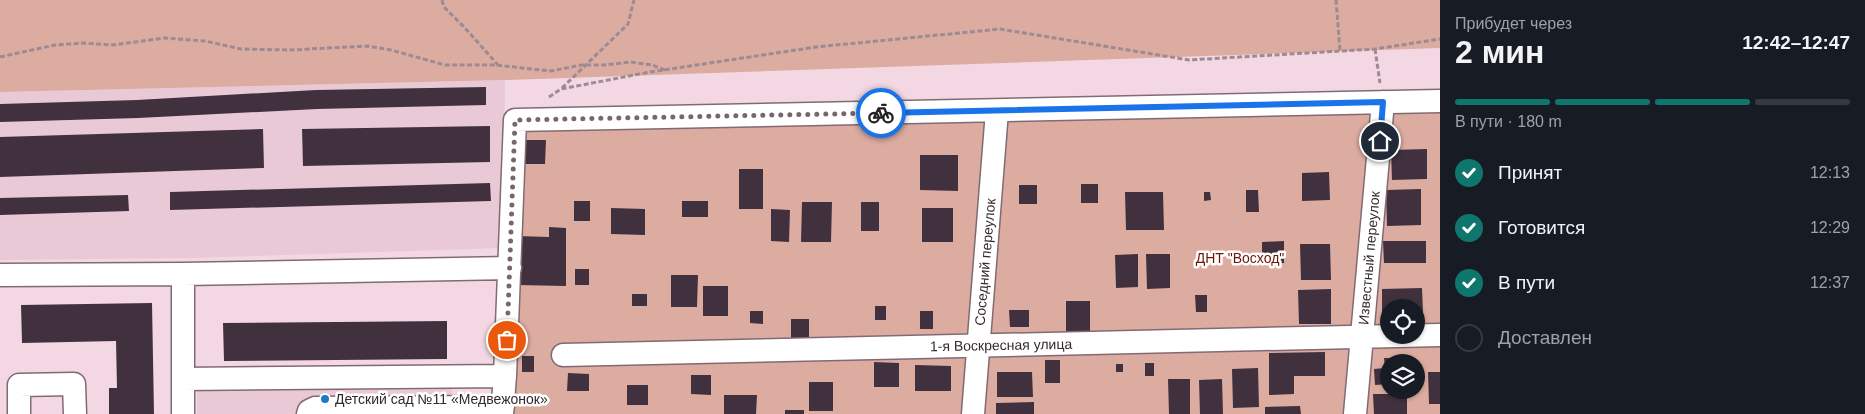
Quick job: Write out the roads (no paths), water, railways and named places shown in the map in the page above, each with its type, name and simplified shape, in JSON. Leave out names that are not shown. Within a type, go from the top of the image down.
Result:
[{"type":"street","points":[[308,414],[309,411],[315,408],[431,411],[502,410],[510,268],[515,120],[1440,101]]},
{"type":"street","name":"Известный переулок","points":[[1355,414],[1383,102]]},
{"type":"street","name":"Соседний переулок","points":[[973,414],[997,111]]},
{"type":"street","points":[[0,275],[183,274],[510,268]]},
{"type":"street","points":[[183,274],[183,414]]},
{"type":"street","name":"1-я Воскресная улица","points":[[563,355],[1440,335]]},
{"type":"street","points":[[183,379],[505,376]]},
{"type":"street","points":[[19,414],[19,385],[74,384],[75,414]]},
{"type":"place","name":"Детский сад №11 «Медвежонок»","points":[[325,399]]},
{"type":"park label","name":"ДНТ \"Восход\"","points":[[1240,258]]}]
